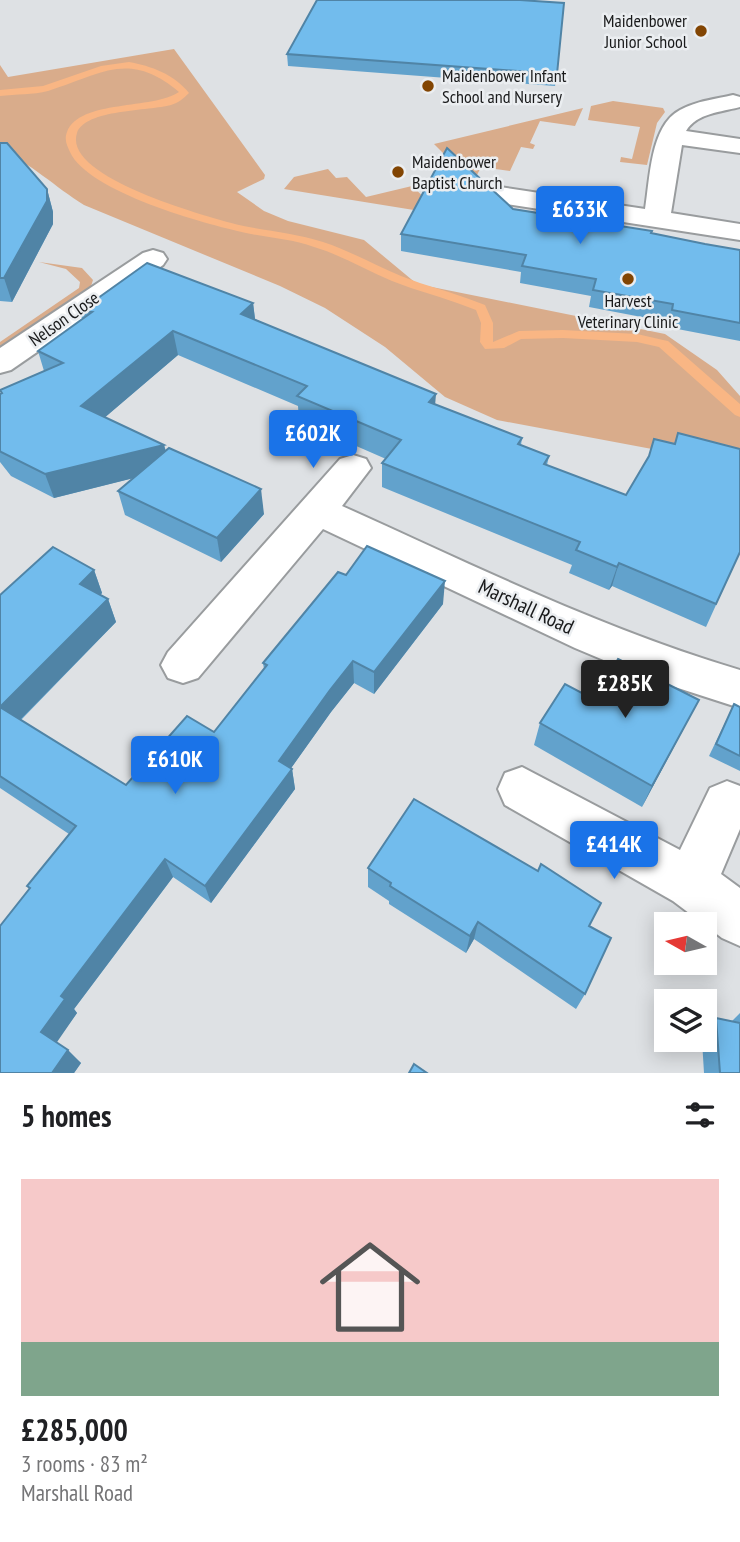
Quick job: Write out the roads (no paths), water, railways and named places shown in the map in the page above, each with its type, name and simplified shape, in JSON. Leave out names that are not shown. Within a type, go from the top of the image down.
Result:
[{"type":"street","points":[[657,219],[671,136],[679,121],[737,95]]},
{"type":"street","points":[[671,136],[740,146]]},
{"type":"street","points":[[500,195],[740,232]]},
{"type":"street","name":"Nelson Close","points":[[0,363],[153,259]]},
{"type":"street","name":"Nelson Close","points":[[99,262],[128,275]]},
{"type":"street","points":[[183,665],[353,468]]},
{"type":"street","name":"Marshall Road","points":[[317,510],[590,636],[659,664],[740,689]]},
{"type":"street","points":[[522,789],[691,883],[740,920]]},
{"type":"street","points":[[691,883],[727,804]]},
{"type":"waterway","points":[[0,93],[44,89],[104,68],[129,65],[152,69],[184,93],[171,102],[118,110],[88,118],[73,130],[71,142],[78,157],[93,172],[115,185],[195,216],[318,244],[399,280],[472,304],[481,308],[487,323],[486,342],[490,346],[499,345],[519,335],[563,334],[637,338],[663,344],[740,412]]},
{"type":"place","name":"Maidenbower Junior School","points":[[701,31]]},
{"type":"place","name":"Maidenbower Infant School and Nursery","points":[[428,86]]},
{"type":"place","name":"Maidenbower Baptist Church","points":[[398,172]]},
{"type":"place","name":"Harvest Veterinary Clinic","points":[[628,279]]}]
